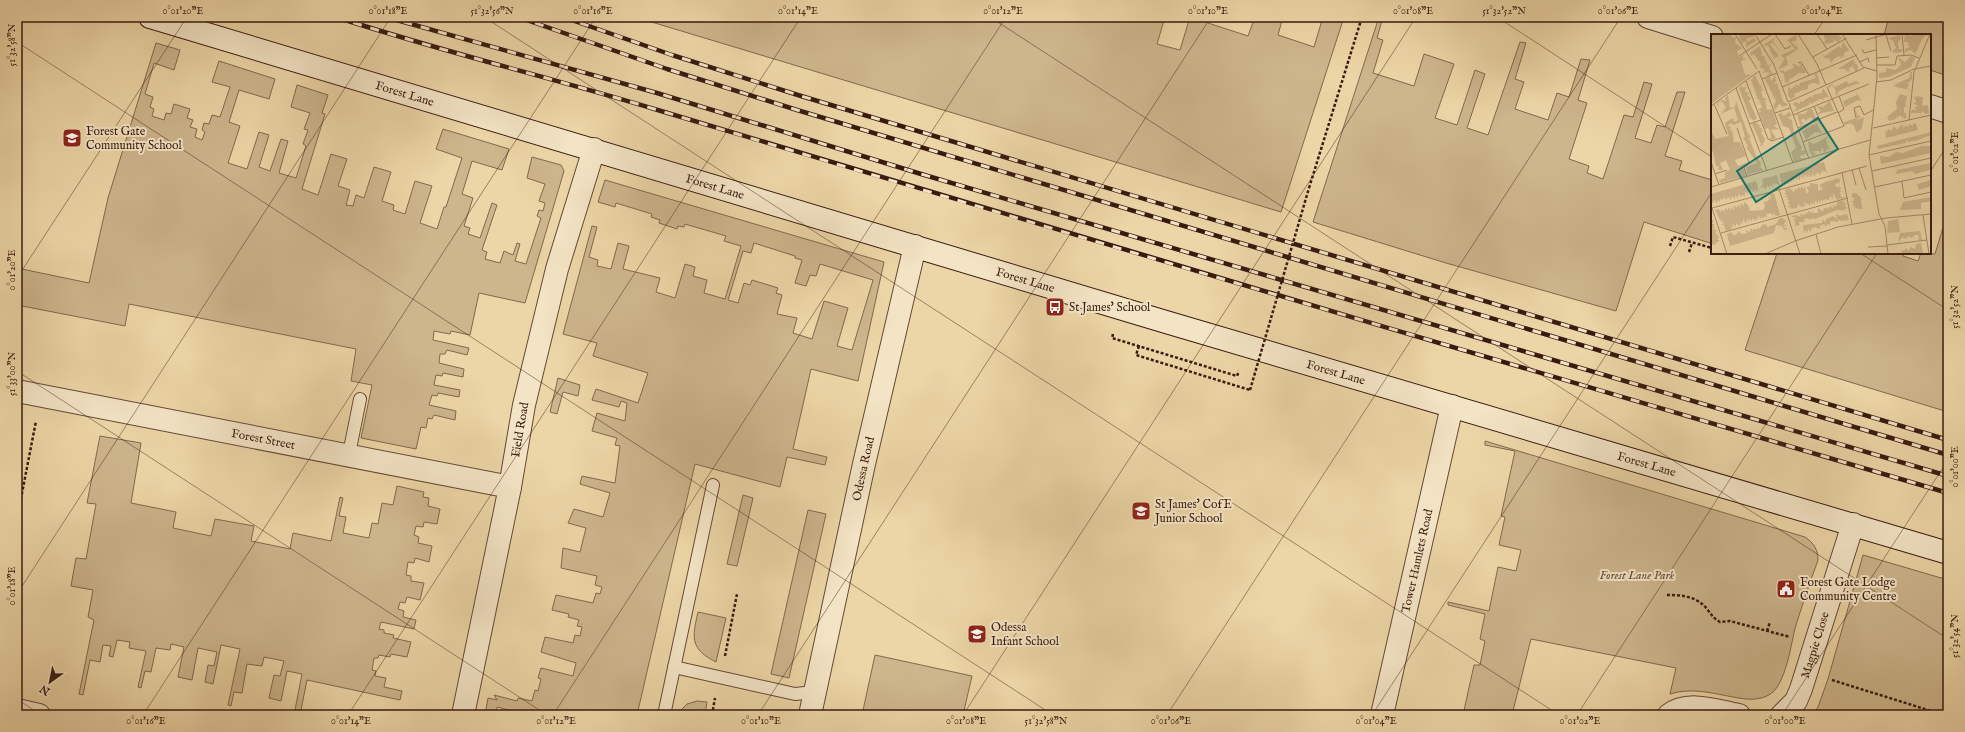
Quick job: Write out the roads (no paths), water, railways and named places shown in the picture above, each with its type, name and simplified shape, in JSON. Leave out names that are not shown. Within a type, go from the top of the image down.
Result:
[{"type":"street","name":"Forest Lane","points":[[150,17],[1948,553]]},
{"type":"street","points":[[1648,17],[1711,37]]},
{"type":"street","points":[[1931,106],[1948,112]]},
{"type":"street","name":"Field Road","points":[[463,715],[510,487],[524,405],[557,269],[594,149]]},
{"type":"street","name":"Odessa Road","points":[[810,715],[864,464],[915,246]]},
{"type":"street","name":"Forest Street","points":[[17,390],[349,454],[510,487]]},
{"type":"street","name":"Tower Hamlets Road","points":[[1382,715],[1452,406]]},
{"type":"street","name":"Magpie Close","points":[[1782,715],[1796,701],[1801,689],[1853,524]]},
{"type":"street","points":[[1669,715],[1681,708],[1692,707],[1739,715]]},
{"type":"street","points":[[17,710],[39,715]]},
{"type":"lane","points":[[349,454],[360,400]]},
{"type":"lane","points":[[664,715],[713,485]]},
{"type":"lane","points":[[674,667],[795,694],[815,692]]},
{"type":"railway","points":[[336,17],[417,42],[620,99],[1143,256],[1948,493]]},
{"type":"railway","points":[[386,17],[657,93],[921,174],[1948,476]]},
{"type":"railway","points":[[518,17],[667,69],[797,110],[1948,455]]},
{"type":"railway","points":[[563,17],[672,55],[801,96],[1948,440]]},
{"type":"place","name":"Forest Gate Community School","points":[[72,138]]},
{"type":"place","name":"St James' School","points":[[1055,307]]},
{"type":"place","name":"St James' CofE Junior School","points":[[1141,511]]},
{"type":"place","name":"Forest Gate Lodge Community Centre","points":[[1786,589]]},
{"type":"place","name":"Odessa Infant School","points":[[977,634]]},
{"type":"park label","name":"Forest Lane Park","points":[[1637,575]]}]
